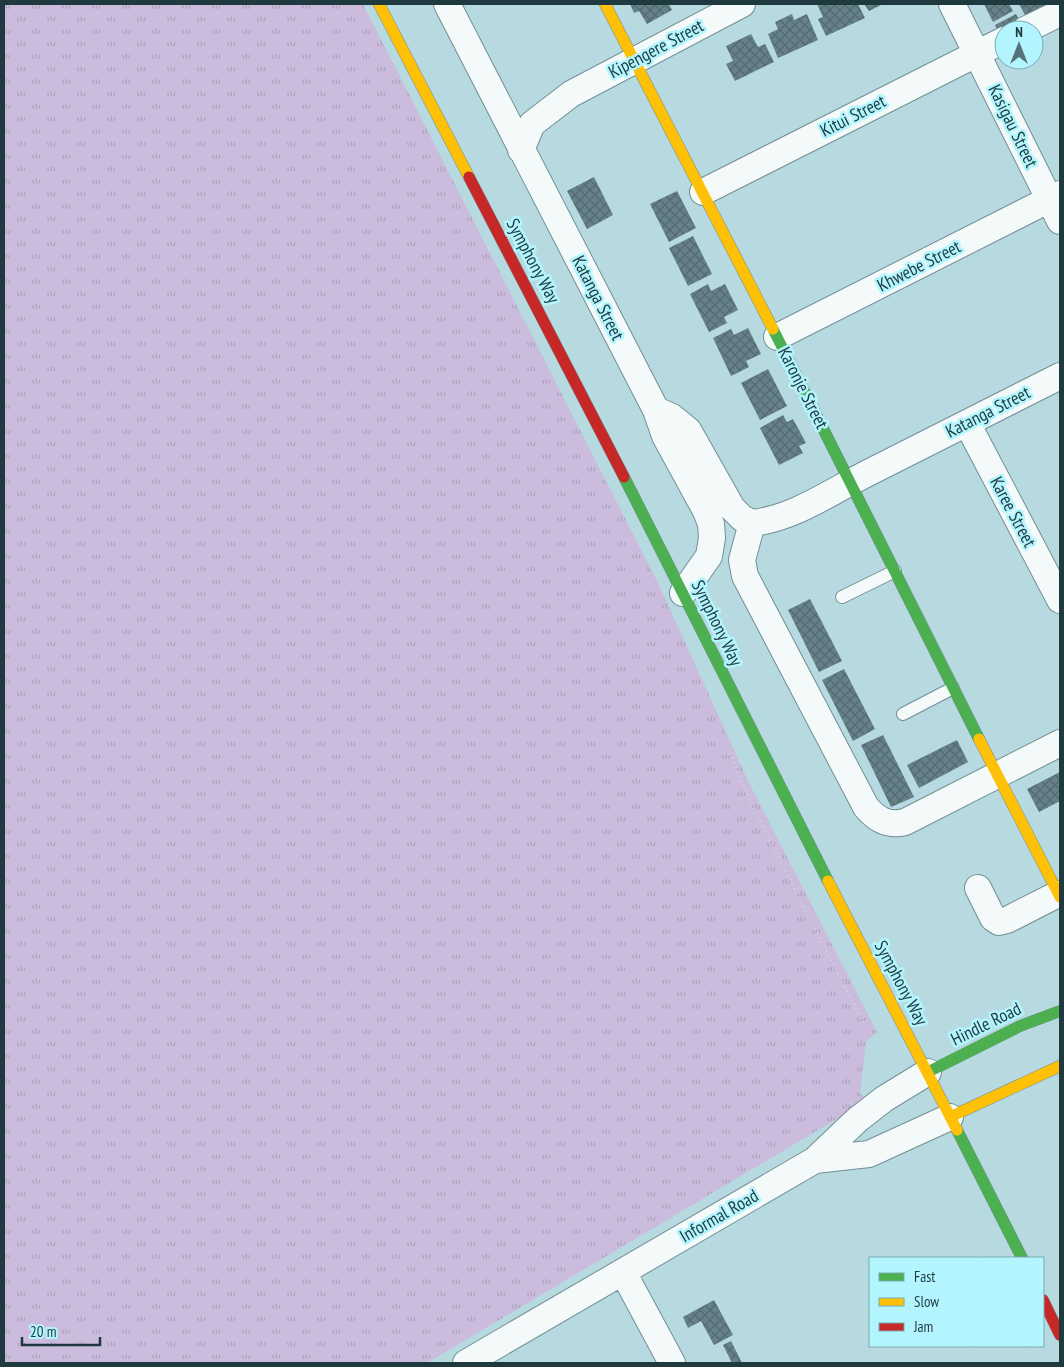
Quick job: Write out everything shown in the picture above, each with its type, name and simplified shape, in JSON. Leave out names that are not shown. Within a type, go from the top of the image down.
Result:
[{"type":"main road","name":"Symphony Way","points":[[379,4],[557,346],[683,593],[792,813],[928,1072],[1021,1257]]},
{"type":"main road","name":"Karonje Street","points":[[605,4],[777,337],[1059,895]]},
{"type":"main road","name":"Hindle Road","points":[[928,1072],[1020,1026],[1060,1011]]},
{"type":"main road","points":[[950,1117],[1060,1066]]},
{"type":"main road","points":[[1044,1302],[1059,1328]]},
{"type":"street","name":"Katanga Street","points":[[447,4],[656,410],[665,436],[706,511],[711,524],[712,538],[709,556],[683,593]]},
{"type":"street","name":"Kipengere Street","points":[[521,150],[532,124],[571,94],[742,4]]},
{"type":"street","name":"Kasigau Street","points":[[952,4],[1057,205]]},
{"type":"street","points":[[1044,21],[1060,13]]},
{"type":"street","name":"Kitui Street","points":[[702,192],[994,45]]},
{"type":"street","name":"Kipengere Street","points":[[495,100],[519,108],[526,108],[571,94]]},
{"type":"street","name":"Khwebe Street","points":[[777,337],[1057,205]]},
{"type":"street","name":"Katanga Street","points":[[752,523],[783,517],[1060,376]]},
{"type":"street","points":[[656,410],[672,418],[688,430],[732,508],[742,518],[752,523],[742,560],[745,576],[866,807],[873,815],[890,824],[905,822],[1060,743]]},
{"type":"street","name":"Karee Street","points":[[967,423],[1060,600]]},
{"type":"street","points":[[978,888],[993,918],[1000,922],[1059,895]]},
{"type":"street","name":"Informal Road","points":[[466,1363],[815,1160],[857,1120],[884,1099],[928,1072]]},
{"type":"street","name":"Informal Road","points":[[815,1160],[869,1154],[950,1117]]},
{"type":"street","points":[[623,1272],[672,1363]]},
{"type":"lane","points":[[842,597],[895,571]]},
{"type":"lane","points":[[903,714],[953,688]]},
{"type":"path","points":[[940,1171],[982,1257]]},
{"type":"path","points":[[967,1363],[973,1347]]},
{"type":"path","points":[[1030,1347],[1039,1363]]},
{"type":"green space","points":[[4,4],[363,4],[659,585],[748,781],[877,1032],[866,1042],[860,1093],[867,1101],[427,1363],[4,1363]]},
{"type":"building","points":[[630,4],[669,4],[672,10],[647,24],[639,11],[634,13]]},
{"type":"building","points":[[817,4],[858,4],[865,18],[826,36],[818,19],[823,17]]},
{"type":"building","points":[[864,4],[883,4],[869,11]]},
{"type":"building","points":[[984,4],[1009,4],[1013,11],[993,22]]},
{"type":"building","points":[[1019,4],[1052,4],[1026,17]]},
{"type":"building","points":[[792,14],[794,20],[807,14],[818,40],[778,58],[768,34],[778,29],[775,22]]},
{"type":"building","points":[[1016,14],[1019,20],[1005,20]]},
{"type":"building","points":[[751,34],[758,47],[765,44],[774,62],[735,81],[726,64],[733,61],[726,46]]},
{"type":"building","points":[[594,177],[613,215],[587,229],[567,191]]},
{"type":"building","points":[[677,191],[696,228],[669,242],[650,204]]},
{"type":"building","points":[[693,236],[712,274],[688,286],[669,248]]},
{"type":"building","points":[[708,284],[711,291],[725,284],[738,310],[724,317],[727,323],[709,332],[690,294]]},
{"type":"building","points":[[748,328],[761,354],[746,361],[749,367],[731,376],[713,338],[731,329],[734,335]]},
{"type":"building","points":[[768,369],[787,406],[760,420],[741,383]]},
{"type":"building","points":[[783,415],[787,422],[793,419],[806,443],[799,446],[803,453],[779,465],[760,428]]},
{"type":"building","points":[[810,599],[842,661],[819,672],[788,610]]},
{"type":"building","points":[[844,669],[875,729],[853,741],[822,680]]},
{"type":"building","points":[[883,735],[914,797],[891,807],[861,745]]},
{"type":"building","points":[[957,740],[968,762],[919,788],[907,765]]},
{"type":"building","points":[[1060,772],[1060,801],[1039,812],[1027,789]]},
{"type":"building","points":[[714,1300],[733,1335],[714,1345],[701,1321],[688,1328],[683,1317]]},
{"type":"building","points":[[731,1341],[742,1363],[732,1363],[723,1345]]},
{"type":"traffic: fast","points":[[773,329],[979,739]]},
{"type":"traffic: fast","points":[[624,477],[828,881]]},
{"type":"traffic: fast","points":[[928,1072],[1020,1026],[1060,1011]]},
{"type":"traffic: fast","points":[[957,1130],[1021,1257]]},
{"type":"traffic: slow","points":[[379,4],[469,177]]},
{"type":"traffic: slow","points":[[605,4],[773,329]]},
{"type":"traffic: slow","points":[[979,739],[1060,897]]},
{"type":"traffic: slow","points":[[828,881],[957,1130]]},
{"type":"traffic: slow","points":[[950,1117],[1060,1066]]},
{"type":"traffic: jam","points":[[469,177],[624,477]]},
{"type":"traffic: jam","points":[[1044,1302],[1060,1335]]}]
